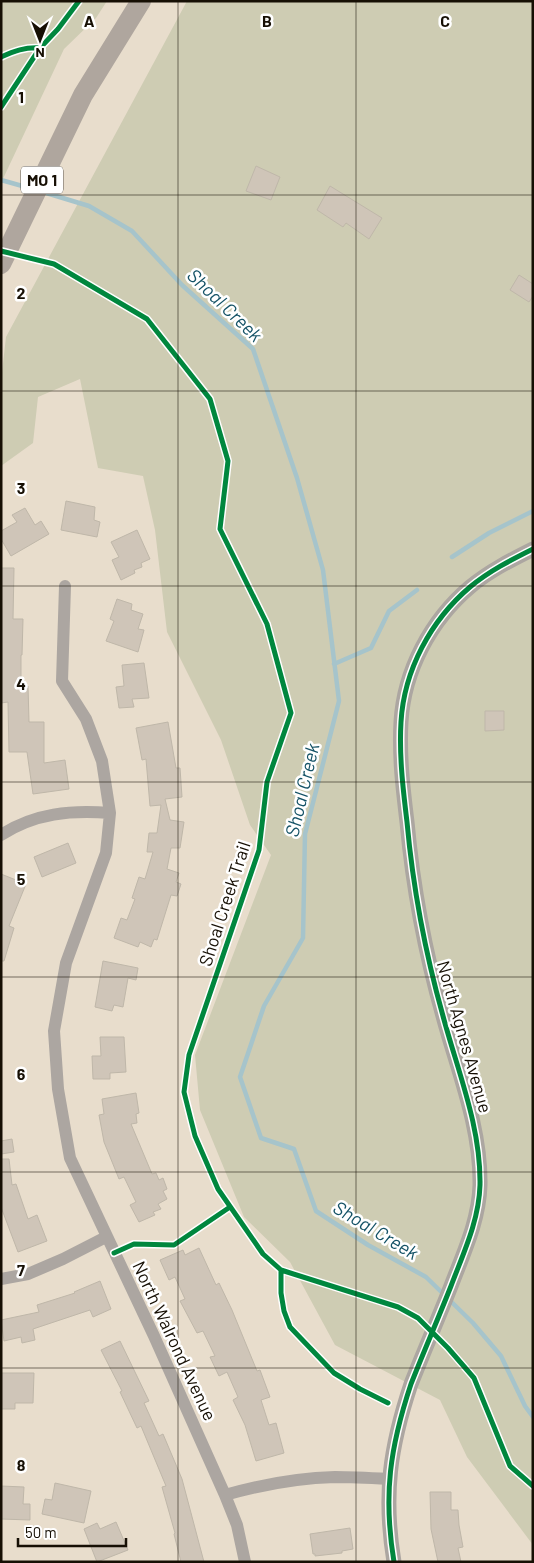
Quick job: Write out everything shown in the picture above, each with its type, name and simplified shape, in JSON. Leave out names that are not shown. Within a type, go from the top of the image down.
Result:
[{"type":"main road","name":"MO 1","points":[[1,264],[82,95],[141,1]]},
{"type":"street","name":"North Agnes Avenue","points":[[394,1562],[389,1529],[389,1479],[392,1454],[403,1408],[470,1237],[480,1187],[477,1136],[429,968],[410,859],[401,748],[401,721],[408,679],[416,658],[428,636],[443,616],[471,586],[503,564],[533,549]]},
{"type":"street","name":"North Walrond Avenue","points":[[65,586],[62,681],[86,719],[102,761],[110,813],[106,853],[66,963],[54,1031],[58,1089],[70,1158],[154,1336],[225,1495],[237,1525],[246,1562]]},
{"type":"street","points":[[1,834],[12,827],[51,814],[82,811],[110,813]]},
{"type":"street","points":[[1,1278],[28,1274],[106,1237]]},
{"type":"street","points":[[225,1495],[250,1488],[292,1481],[334,1477],[389,1479]]},
{"type":"shaded area","points":[[1,1],[107,1],[96,18],[64,49],[1,183]]},
{"type":"shaded area","points":[[187,1],[533,1],[533,1545],[467,1457],[440,1400],[335,1345],[290,1262],[244,1217],[200,1110],[195,1055],[271,855],[250,825],[221,740],[167,632],[155,530],[143,476],[98,468],[80,379],[38,397],[33,443],[1,466],[1,381],[6,337]]},
{"type":"building","points":[[256,166],[280,177],[271,200],[246,191]]},
{"type":"building","points":[[330,186],[382,218],[369,239],[346,223],[343,227],[317,210]]},
{"type":"building","points":[[519,275],[533,284],[533,296],[529,302],[510,290]]},
{"type":"building","points":[[66,501],[95,507],[94,520],[100,522],[97,537],[61,530]]},
{"type":"building","points":[[25,508],[35,525],[41,521],[49,534],[11,556],[1,539],[1,531],[17,522],[12,515]]},
{"type":"building","points":[[137,530],[150,559],[141,563],[142,567],[134,570],[135,573],[121,580],[112,560],[119,557],[111,542]]},
{"type":"building","points":[[1,568],[14,568],[13,619],[23,619],[21,686],[28,686],[29,722],[44,722],[44,763],[65,760],[69,789],[33,794],[27,752],[9,752],[8,702],[1,703]]},
{"type":"building","points":[[117,599],[132,604],[131,610],[143,614],[138,629],[144,630],[138,652],[106,641],[114,621],[110,619]]},
{"type":"building","points":[[144,663],[149,698],[132,699],[134,707],[119,708],[116,687],[124,686],[122,665]]},
{"type":"building","points":[[485,711],[504,711],[504,730],[485,731]]},
{"type":"building","points":[[168,722],[176,768],[180,768],[182,797],[165,799],[170,820],[184,822],[180,848],[171,848],[167,869],[179,873],[176,882],[181,884],[177,896],[171,895],[157,940],[154,939],[151,947],[140,942],[138,947],[114,938],[121,918],[127,920],[135,899],[132,898],[139,877],[145,879],[153,852],[147,852],[149,833],[157,833],[161,805],[150,806],[146,759],[142,760],[136,728]]},
{"type":"building","points":[[68,843],[76,863],[42,877],[34,857]]},
{"type":"building","points":[[1,874],[26,884],[9,926],[14,928],[4,961],[1,961]]},
{"type":"building","points":[[103,961],[138,968],[136,980],[128,978],[123,1007],[114,1005],[112,1011],[95,1007]]},
{"type":"building","points":[[100,1037],[124,1037],[126,1072],[110,1073],[110,1079],[93,1079],[92,1056],[101,1056]]},
{"type":"building","points":[[136,1093],[139,1113],[136,1114],[137,1123],[131,1124],[152,1174],[156,1173],[159,1180],[163,1178],[167,1189],[163,1191],[167,1199],[158,1204],[161,1209],[153,1212],[155,1215],[139,1222],[130,1205],[136,1202],[124,1177],[119,1179],[104,1142],[99,1115],[104,1114],[102,1099]]},
{"type":"building","points":[[12,1139],[14,1152],[1,1154],[1,1141]]},
{"type":"building","points":[[1,1159],[9,1159],[12,1185],[16,1184],[28,1219],[37,1215],[47,1241],[18,1252],[1,1207]]},
{"type":"building","points":[[199,1248],[216,1285],[219,1283],[232,1310],[257,1371],[260,1370],[270,1397],[261,1400],[269,1425],[276,1423],[284,1453],[256,1461],[245,1425],[233,1400],[238,1397],[227,1372],[219,1376],[210,1357],[215,1356],[203,1331],[197,1333],[180,1301],[185,1299],[175,1277],[169,1280],[160,1260],[183,1250],[185,1255]]},
{"type":"building","points":[[100,1281],[111,1309],[93,1317],[90,1310],[33,1329],[35,1340],[22,1343],[21,1337],[4,1341],[1,1320],[39,1312],[37,1305],[75,1293]]},
{"type":"building","points":[[120,1341],[149,1401],[144,1403],[159,1436],[163,1434],[182,1479],[204,1562],[181,1562],[162,1487],[166,1486],[141,1426],[137,1428],[120,1392],[122,1391],[101,1350]]},
{"type":"building","points":[[1,1373],[34,1373],[33,1403],[15,1403],[15,1409],[1,1409]]},
{"type":"building","points":[[55,1483],[91,1491],[84,1523],[42,1514],[45,1499],[52,1500]]},
{"type":"building","points":[[1,1486],[24,1487],[23,1504],[30,1504],[30,1520],[1,1519]]},
{"type":"building","points":[[430,1492],[451,1492],[451,1510],[458,1510],[463,1547],[458,1548],[461,1562],[438,1562],[431,1529]]},
{"type":"building","points":[[116,1522],[128,1550],[97,1562],[84,1529],[97,1523],[100,1529]]},
{"type":"building","points":[[350,1528],[353,1549],[342,1551],[342,1553],[315,1556],[313,1554],[310,1534]]},
{"type":"waterway","name":"Shoal Creek","points":[[1,180],[33,189]]},
{"type":"waterway","name":"Shoal Creek","points":[[43,192],[89,206],[132,231],[182,285],[253,349],[297,478],[323,570],[339,701],[305,834],[303,938],[264,1006],[240,1077],[261,1138],[294,1149],[316,1211],[368,1245],[426,1277],[473,1323],[501,1356],[525,1406],[533,1417]]},
{"type":"waterway","points":[[452,557],[489,533],[533,511]]},
{"type":"waterway","points":[[334,664],[371,648],[389,611],[417,590]]},
{"type":"cycle path","points":[[1,57],[20,50],[40,48],[58,29],[79,1]]},
{"type":"cycle path","points":[[1,107],[40,48]]},
{"type":"cycle path","name":"Shoal Creek Trail","points":[[1,251],[54,264],[147,319],[210,399],[228,461],[220,529],[267,624],[291,713],[267,782],[259,850],[189,1055],[184,1092],[195,1136],[218,1189],[263,1254],[281,1270],[398,1307],[418,1318],[448,1348],[474,1378],[510,1466],[533,1486]]},
{"type":"cycle path","points":[[394,1562],[389,1515],[390,1472],[393,1450],[411,1384],[470,1237],[477,1211],[480,1185],[477,1142],[473,1121],[437,992],[416,896],[402,772],[401,722],[403,703],[414,665],[422,647],[443,615],[477,581],[500,566],[533,549]]},
{"type":"cycle path","points":[[114,1253],[134,1244],[174,1245],[230,1207]]},
{"type":"cycle path","points":[[281,1270],[281,1293],[284,1311],[290,1327],[334,1373],[388,1403]]}]
